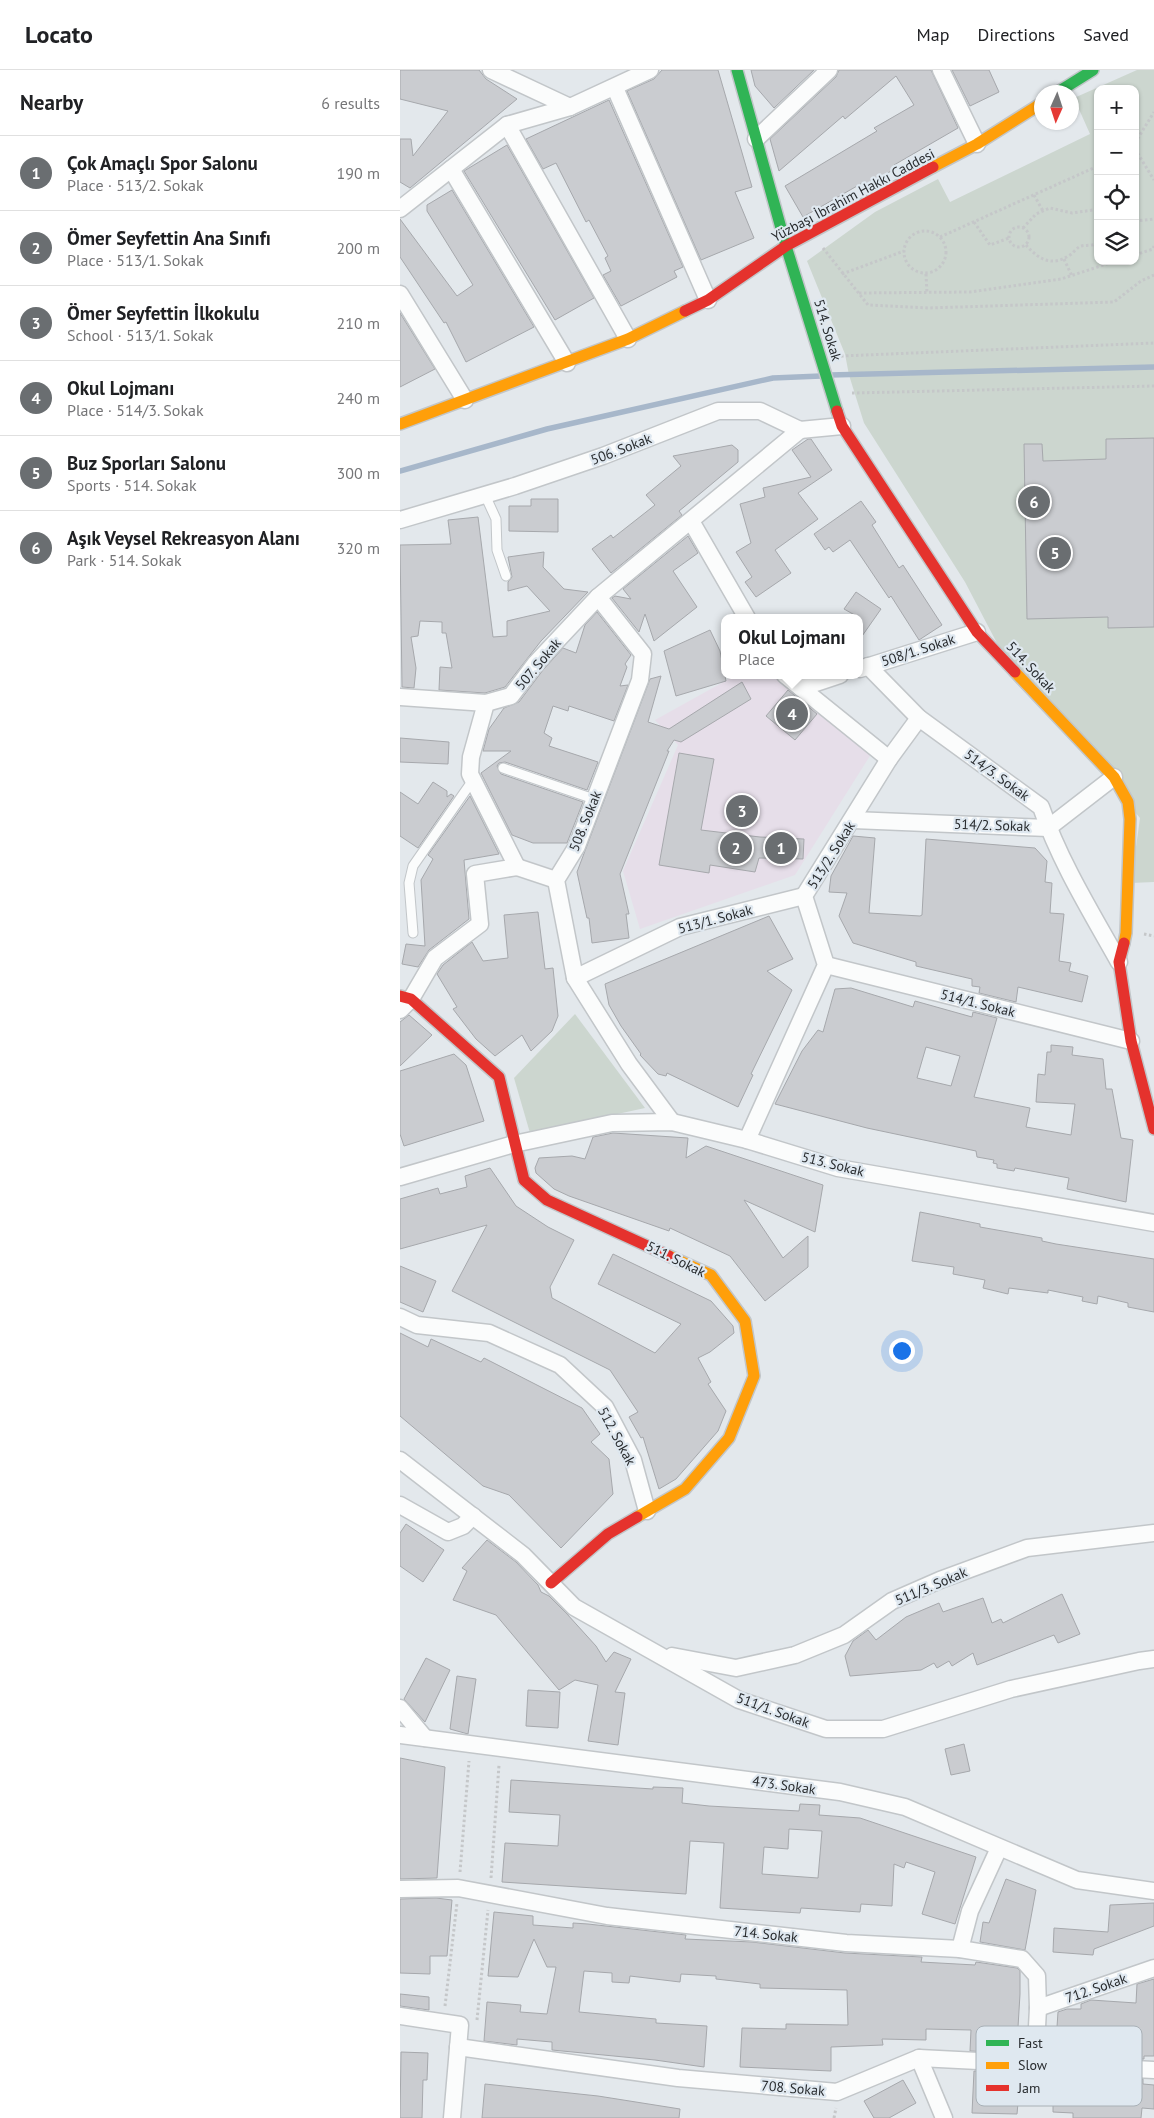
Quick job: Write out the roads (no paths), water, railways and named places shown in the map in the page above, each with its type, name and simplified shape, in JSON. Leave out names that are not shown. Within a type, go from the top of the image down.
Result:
[{"type":"street","points":[[491,70],[570,107]]},
{"type":"street","points":[[401,206],[451,169],[506,124],[570,107],[615,88],[650,70]]},
{"type":"street","name":"514. Sokak","points":[[737,70],[786,246],[842,426],[978,632],[1114,778],[1128,802],[1130,819],[1126,933],[1119,962],[1131,1041],[1154,1129]]},
{"type":"street","points":[[756,139],[829,70]]},
{"type":"street","points":[[942,70],[977,144]]},
{"type":"street","points":[[1069,85],[1092,70]]},
{"type":"street","points":[[615,88],[708,300]]},
{"type":"street","name":"Yüzbaşı İbrahim Hakkı Caddesi","points":[[400,424],[628,339],[708,300],[786,246],[977,144],[1034,108]]},
{"type":"street","points":[[506,124],[628,339]]},
{"type":"street","points":[[451,169],[567,363]]},
{"type":"street","points":[[400,294],[465,400]]},
{"type":"street","name":"506. Sokak","points":[[400,520],[485,495],[604,456],[718,411],[760,411],[800,430]]},
{"type":"street","points":[[800,430],[842,426]]},
{"type":"street","name":"507. Sokak","points":[[400,697],[486,703],[511,696],[535,664],[598,597],[800,430]]},
{"type":"street","points":[[691,521],[745,614]]},
{"type":"street","name":"508. Sokak","points":[[556,880],[577,846],[640,680],[643,654],[598,597]]},
{"type":"street","name":"508/1. Sokak","points":[[864,668],[978,632]]},
{"type":"street","name":"514/3. Sokak","points":[[864,668],[919,718],[1041,807],[1048,828],[1119,962]]},
{"type":"street","points":[[790,679],[889,758]]},
{"type":"street","points":[[801,688],[828,679]]},
{"type":"street","points":[[486,703],[471,757],[470,774],[517,867]]},
{"type":"street","name":"513/2. Sokak","points":[[826,965],[804,896],[853,820],[889,758],[919,718]]},
{"type":"street","name":"514/2. Sokak","points":[[853,820],[1048,828],[1114,778]]},
{"type":"street","points":[[404,1002],[435,958],[480,924],[475,874],[517,867],[556,880],[575,978],[629,1064],[672,1122]]},
{"type":"street","name":"513/1. Sokak","points":[[575,978],[680,927],[804,896]]},
{"type":"street","points":[[746,1140],[826,965]]},
{"type":"street","name":"514/1. Sokak","points":[[826,965],[1131,1041]]},
{"type":"street","name":"511. Sokak","points":[[404,1002],[499,1076],[524,1180],[547,1200],[711,1275],[745,1321],[754,1376],[730,1438],[685,1489],[647,1511]]},
{"type":"street","name":"513. Sokak","points":[[514,1144],[612,1123],[672,1122],[746,1140],[838,1168],[1154,1223]]},
{"type":"street","points":[[400,1177],[514,1144]]},
{"type":"street","name":"512. Sokak","points":[[400,1317],[418,1325],[489,1333],[560,1365],[604,1407],[633,1460],[647,1511]]},
{"type":"street","name":"511/1. Sokak","points":[[400,1460],[523,1555],[574,1606],[739,1700],[826,1729],[884,1729],[1011,1689],[1139,1661],[1154,1660]]},
{"type":"street","points":[[400,1506],[448,1532],[463,1526],[473,1516]]},
{"type":"street","points":[[551,1583],[608,1534],[647,1511]]},
{"type":"street","name":"511/3. Sokak","points":[[660,1654],[736,1668],[795,1655],[844,1635],[892,1601],[940,1580],[1027,1548],[1154,1533]]},
{"type":"street","points":[[400,1708],[425,1738]]},
{"type":"street","name":"473. Sokak","points":[[400,1735],[840,1792],[905,1807],[1077,1880],[1154,1891]]},
{"type":"street","points":[[960,1949],[970,1912],[998,1848]]},
{"type":"street","name":"714. Sokak","points":[[400,1889],[458,1888],[607,1916],[846,1943],[960,1949],[1022,1959],[1037,1976],[1037,2026]]},
{"type":"street","name":"712. Sokak","points":[[1038,2008],[1154,1968]]},
{"type":"street","points":[[400,2016],[460,2025],[452,2118]]},
{"type":"street","name":"708. Sokak","points":[[458,2047],[678,2078],[837,2092],[919,2058],[976,2061]]},
{"type":"street","points":[[919,2058],[944,2118]]},
{"type":"lane","points":[[485,495],[496,519],[497,550],[506,576]]},
{"type":"lane","points":[[502,768],[594,799]]},
{"type":"lane","points":[[413,933],[409,883],[414,866],[473,780]]},
{"type":"waterway","points":[[830,375],[1154,367]]},
{"type":"waterway","points":[[400,471],[547,429],[773,378],[821,376]]},
{"type":"place","name":"Aşık Veysel Rekreasyon Alanı","points":[[1034,502]]},
{"type":"place","name":"Buz Sporları Salonu","points":[[1055,553]]},
{"type":"place","name":"Okul Lojmanı","points":[[792,714]]},
{"type":"place","name":"Ömer Seyfettin İlkokulu","points":[[742,811]]},
{"type":"place","name":"Ömer Seyfettin Ana Sınıfı","points":[[736,848]]},
{"type":"place","name":"Çok Amaçlı Spor Salonu","points":[[781,848]]}]
